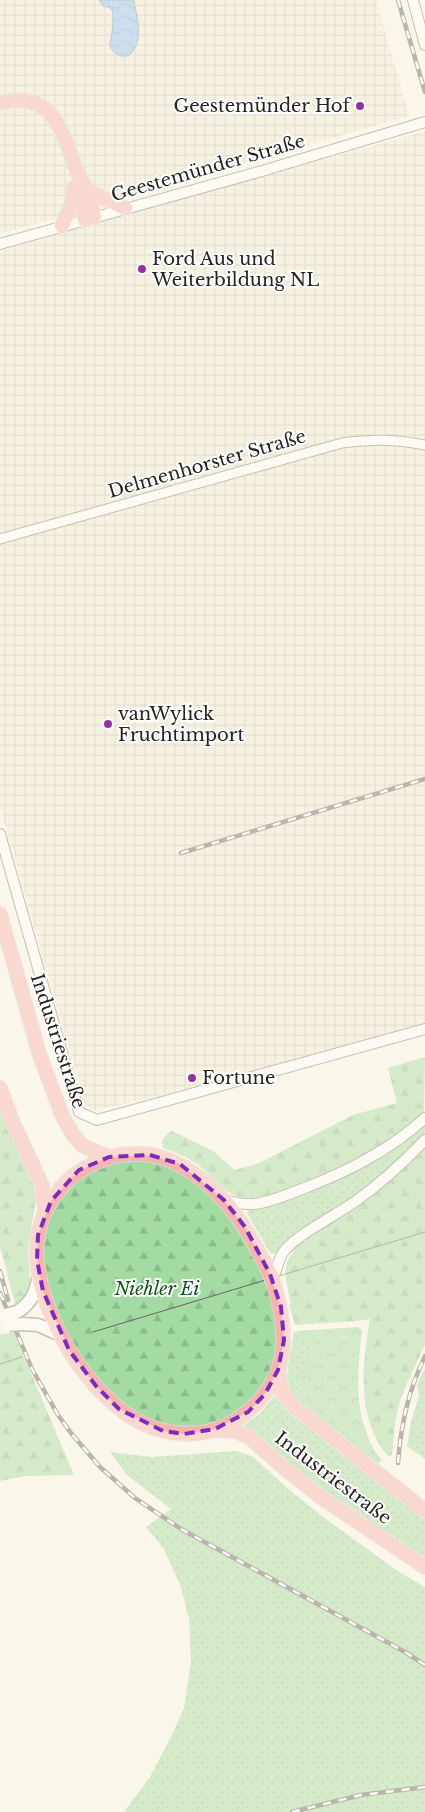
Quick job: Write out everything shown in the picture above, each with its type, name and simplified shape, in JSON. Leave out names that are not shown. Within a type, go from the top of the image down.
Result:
[{"type":"highway","points":[[0,103],[22,100],[33,102],[42,106],[55,119],[61,129],[90,218]]},
{"type":"highway","points":[[76,173],[86,190],[90,218]]},
{"type":"highway","points":[[62,226],[73,201],[76,173]]},
{"type":"highway","points":[[86,190],[125,208]]},
{"type":"highway","name":"Industriestraße","points":[[0,914],[39,1053],[62,1115],[72,1134],[82,1146],[109,1157]]},
{"type":"highway","points":[[0,1088],[14,1125],[42,1185],[43,1216]]},
{"type":"highway","points":[[125,1154],[155,1156],[180,1164],[193,1172],[224,1200],[245,1227],[273,1277],[284,1328],[283,1349],[278,1370],[265,1394],[248,1412],[236,1420],[204,1432],[176,1434],[148,1427],[119,1409],[96,1386],[79,1366],[61,1335],[47,1304],[39,1275],[36,1248],[38,1234],[43,1216],[59,1188],[90,1164],[109,1157],[125,1154]]},
{"type":"highway","name":"Industriestraße","points":[[278,1370],[282,1392],[292,1404],[425,1511]]},
{"type":"highway","name":"Industriestraße","points":[[204,1432],[235,1431],[249,1437],[322,1498],[425,1567]]},
{"type":"main road","points":[[9,1320],[30,1302],[34,1295],[39,1275]]},
{"type":"main road","points":[[9,1320],[38,1325],[61,1335]]},
{"type":"street","points":[[413,0],[425,45]]},
{"type":"street","name":"Geestemünder Straße","points":[[0,244],[262,171],[425,122]]},
{"type":"street","name":"Delmenhorster Straße","points":[[0,540],[342,443],[373,439],[404,441],[425,445]]},
{"type":"street","name":"Industriestraße","points":[[0,834],[70,1086],[79,1112],[97,1120],[425,1029]]},
{"type":"street","points":[[224,1200],[253,1204],[288,1194],[328,1179],[377,1155],[401,1139],[425,1118]]},
{"type":"street","points":[[273,1277],[282,1254],[287,1248],[296,1240],[357,1201],[408,1158],[425,1140]]},
{"type":"highlighted area","points":[[150,1155],[180,1164],[224,1200],[245,1227],[270,1274],[281,1307],[284,1340],[278,1370],[265,1394],[248,1412],[215,1429],[184,1434],[163,1431],[119,1409],[96,1386],[69,1350],[43,1291],[37,1260],[38,1235],[51,1201],[79,1170],[109,1157]]},
{"type":"shaded area","points":[[0,0],[376,0],[409,116],[0,234]]},
{"type":"shaded area","points":[[425,131],[425,1031],[94,1111],[85,1104],[0,807],[0,251]]},
{"type":"green space","points":[[425,1057],[424,1114],[395,1138],[373,1152],[335,1171],[291,1189],[252,1198],[239,1197],[227,1191],[194,1162],[163,1148],[164,1138],[172,1131],[213,1151],[235,1170],[259,1163],[353,1115],[397,1103],[388,1068]]},
{"type":"green space","points":[[0,1105],[34,1179],[37,1195],[28,1246],[30,1285],[28,1295],[16,1307],[0,1247]]},
{"type":"green space","points":[[425,1124],[425,1134],[401,1159],[363,1191],[285,1243],[274,1254],[270,1253],[247,1213],[248,1210],[287,1200],[350,1173],[381,1156]]},
{"type":"green space","points":[[425,1146],[425,1345],[400,1401],[395,1423],[392,1455],[388,1456],[378,1441],[366,1408],[364,1372],[370,1319],[295,1325],[289,1305],[291,1304],[286,1283],[286,1269],[287,1263],[294,1251],[293,1249],[355,1207]]},
{"type":"green space","name":"Niehler Ei","points":[[123,1159],[167,1164],[198,1182],[238,1225],[263,1275],[274,1307],[278,1334],[274,1369],[253,1401],[222,1422],[181,1429],[139,1417],[97,1380],[65,1335],[46,1284],[41,1246],[52,1214],[52,1208],[82,1175]]},
{"type":"green space","points":[[358,1327],[362,1331],[358,1381],[361,1415],[372,1446],[382,1460],[378,1464],[293,1398],[289,1390],[287,1374],[293,1333],[295,1331]]},
{"type":"green space","points":[[360,1328],[357,1373],[358,1394],[362,1419],[371,1452],[320,1412],[302,1394],[298,1387],[300,1375],[309,1374],[311,1371],[307,1364],[314,1352],[312,1346],[300,1331]]},
{"type":"green space","points":[[14,1333],[74,1475],[25,1476],[0,1481],[0,1334]]},
{"type":"green space","points":[[425,1368],[425,1459],[407,1446],[411,1422],[419,1395],[417,1385]]},
{"type":"green space","points":[[275,1396],[278,1396],[425,1517],[425,1561],[308,1481],[246,1429],[244,1425],[260,1413]]},
{"type":"green space","points":[[236,1451],[252,1456],[294,1494],[330,1522],[399,1572],[425,1587],[425,1812],[124,1812],[150,1777],[172,1735],[184,1708],[191,1662],[189,1619],[181,1587],[164,1549],[146,1527],[171,1509],[127,1475],[110,1452],[152,1457]]},
{"type":"water","points":[[99,0],[133,0],[137,19],[138,39],[133,51],[127,56],[116,54],[111,48],[113,12],[111,8],[103,6]]},
{"type":"tram line","points":[[93,1332],[425,1232]]},
{"type":"tram line","points":[[0,1364],[22,1357]]},
{"type":"railway","points":[[398,0],[425,92]]},
{"type":"railway","points":[[181,853],[425,779]]},
{"type":"railway","points":[[0,1271],[8,1300]]},
{"type":"railway","points":[[0,1293],[32,1369],[58,1415],[100,1467],[135,1498],[181,1529],[405,1652],[425,1665]]},
{"type":"railway","points":[[398,1463],[406,1408],[425,1356]]},
{"type":"railway","points":[[292,1812],[361,1795],[425,1787]]},
{"type":"place","name":"Geestemünder Hof","points":[[360,106]]},
{"type":"place","name":"Ford Aus und Weiterbildung NL","points":[[142,269]]},
{"type":"place","name":"vanWylick Fruchtimport","points":[[108,724]]},
{"type":"place","name":"Fortune","points":[[192,1078]]}]
